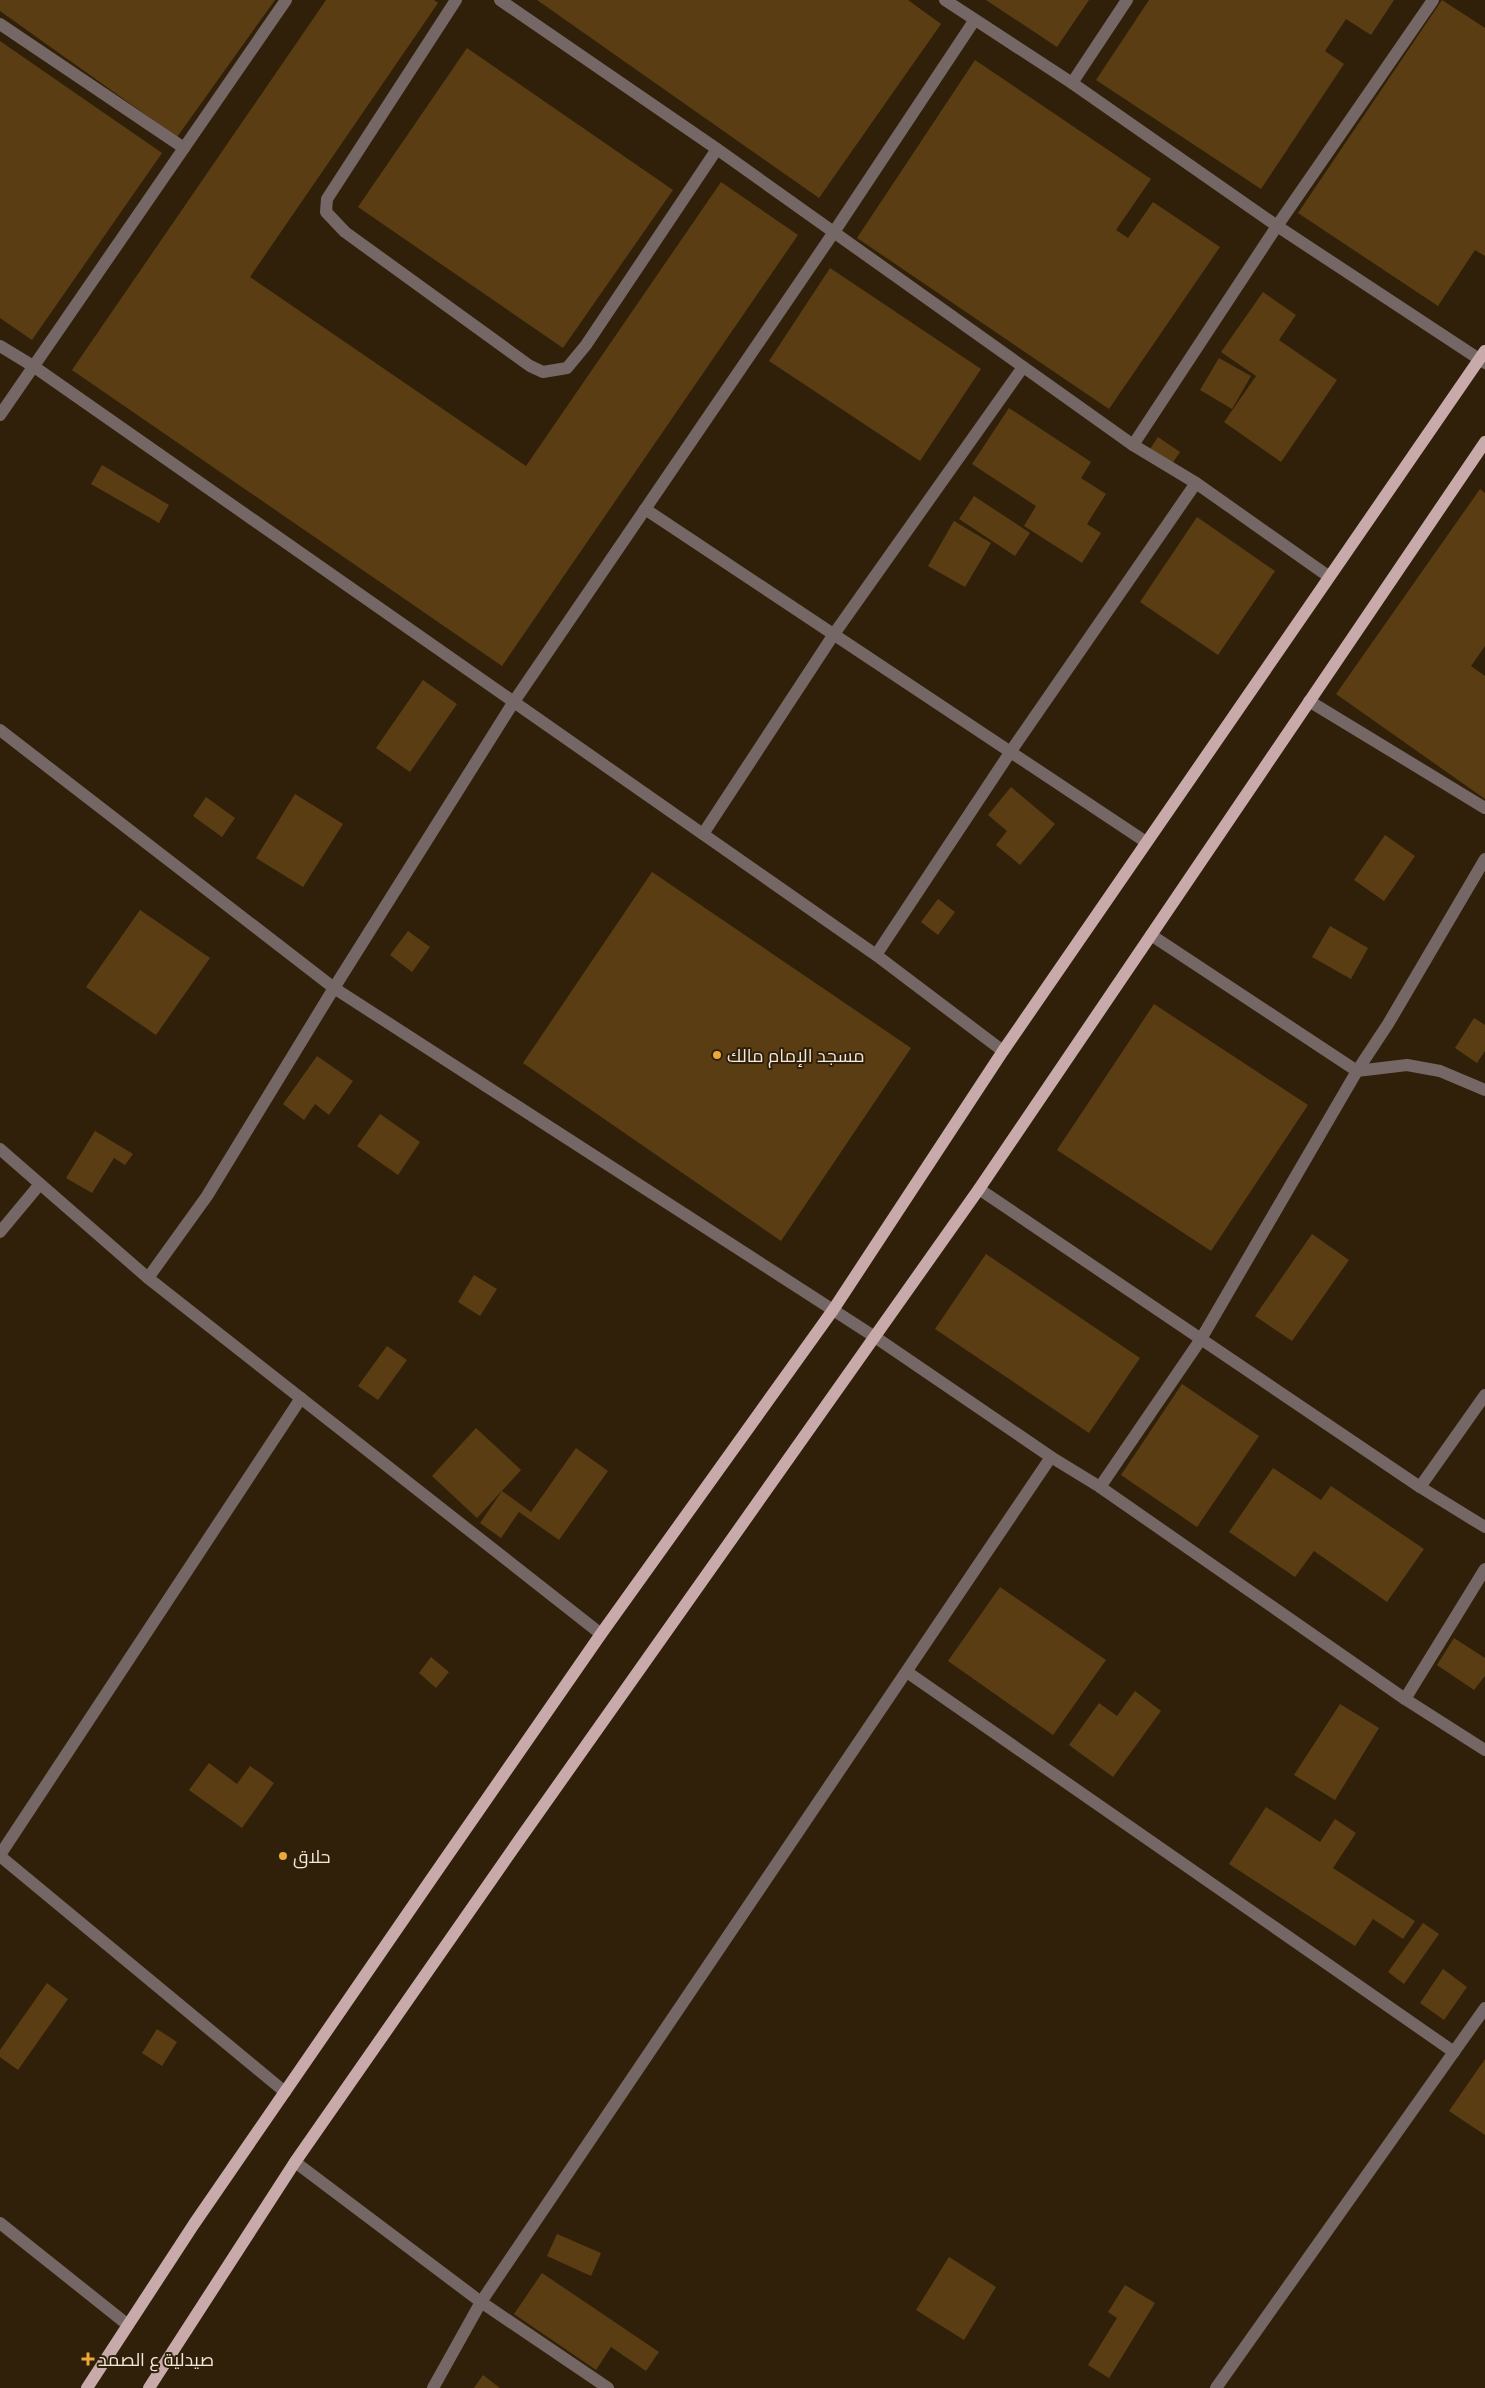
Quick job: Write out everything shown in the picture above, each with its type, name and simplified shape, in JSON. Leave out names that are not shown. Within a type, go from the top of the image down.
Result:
[{"type":"main road","points":[[87,2388],[194,2224],[284,2092],[601,1634],[833,1310],[1003,1051],[1328,576],[1483,358]]},
{"type":"main road","points":[[149,2388],[295,2162],[522,1836],[979,1189],[1485,442]]},
{"type":"street","points":[[0,415],[286,0]]},
{"type":"street","points":[[456,0],[326,199],[326,212],[345,232],[530,366],[544,372],[567,368],[586,345],[717,149]]},
{"type":"street","points":[[500,0],[717,149],[1134,445],[1196,483],[1328,576]]},
{"type":"street","points":[[946,0],[974,21],[1072,84],[1277,226],[1483,358]]},
{"type":"street","points":[[1072,84],[1127,0]]},
{"type":"street","points":[[1134,445],[1277,226],[1433,0]]},
{"type":"street","points":[[148,1278],[207,1196],[334,988],[513,703],[834,232],[974,21]]},
{"type":"street","points":[[0,24],[184,148]]},
{"type":"street","points":[[0,346],[33,366],[876,955],[1003,1051]]},
{"type":"street","points":[[703,834],[834,634],[1023,367]]},
{"type":"street","points":[[876,955],[1011,751],[1196,483]]},
{"type":"street","points":[[645,509],[1146,842]]},
{"type":"street","points":[[1309,701],[1485,808]]},
{"type":"street","points":[[0,730],[334,988],[875,1337],[1051,1457],[1100,1487],[1405,1699],[1485,1750]]},
{"type":"street","points":[[1100,1487],[1200,1339],[1357,1071],[1388,1024],[1485,859]]},
{"type":"street","points":[[1151,935],[1357,1071],[1407,1065],[1440,1070],[1485,1090]]},
{"type":"street","points":[[0,1149],[148,1278],[601,1634]]},
{"type":"street","points":[[0,1232],[40,1184]]},
{"type":"street","points":[[979,1189],[1420,1487],[1485,1527]]},
{"type":"street","points":[[1420,1487],[1485,1395]]},
{"type":"street","points":[[284,2092],[0,1855],[301,1398]]},
{"type":"street","points":[[433,2388],[481,2302],[1051,1457]]},
{"type":"street","points":[[1405,1699],[1485,1569]]},
{"type":"street","points":[[907,1672],[1454,2052]]},
{"type":"street","points":[[1216,2388],[1485,2008]]},
{"type":"street","points":[[295,2162],[481,2302],[608,2388]]},
{"type":"street","points":[[0,2223],[128,2325]]},
{"type":"building","points":[[0,0],[275,0],[177,137],[0,11]]},
{"type":"building","points":[[326,0],[434,0],[438,3],[250,277],[526,466],[721,182],[798,235],[502,666],[72,370]]},
{"type":"building","points":[[537,0],[908,0],[941,24],[819,198]]},
{"type":"building","points":[[986,0],[1089,0],[1057,47]]},
{"type":"building","points":[[1149,0],[1394,0],[1371,35],[1346,19],[1325,51],[1344,64],[1261,189],[1096,80]]},
{"type":"building","points":[[1442,0],[1485,28],[1485,256],[1475,250],[1438,306],[1298,213]]},
{"type":"building","points":[[0,41],[162,153],[32,340],[0,318]]},
{"type":"building","points":[[467,48],[673,190],[563,348],[358,207]]},
{"type":"building","points":[[975,60],[1151,179],[1116,230],[1128,238],[1153,202],[1220,247],[1109,409],[857,238]]},
{"type":"building","points":[[830,268],[981,369],[920,461],[769,361]]},
{"type":"building","points":[[1263,292],[1296,315],[1279,340],[1337,380],[1281,462],[1224,422],[1256,376],[1221,352]]},
{"type":"building","points":[[1219,358],[1251,376],[1232,409],[1200,390]]},
{"type":"building","points":[[1009,408],[1091,462],[1081,478],[1106,494],[1087,524],[1101,533],[1082,563],[1024,526],[1036,506],[972,464]]},
{"type":"building","points":[[1158,437],[1180,452],[1170,467],[1148,452]]},
{"type":"building","points":[[102,465],[169,505],[159,523],[91,484]]},
{"type":"building","points":[[1480,489],[1485,493],[1485,646],[1471,666],[1485,676],[1485,799],[1336,694]]},
{"type":"building","points":[[974,496],[1030,533],[1015,556],[959,519]]},
{"type":"building","points":[[1197,517],[1275,571],[1218,655],[1140,602]]},
{"type":"building","points":[[954,521],[991,543],[965,587],[928,566]]},
{"type":"building","points":[[423,680],[457,704],[410,772],[376,748]]},
{"type":"building","points":[[1011,787],[1055,824],[1020,865],[996,845],[1007,831],[988,815]]},
{"type":"building","points":[[295,794],[343,824],[303,887],[256,858]]},
{"type":"building","points":[[206,797],[235,818],[222,837],[193,816]]},
{"type":"building","points":[[1385,835],[1415,856],[1384,901],[1354,880]]},
{"type":"building","name":"مسجد الإمام مالك","points":[[652,872],[911,1048],[781,1241],[523,1063]]},
{"type":"building","points":[[938,899],[955,912],[938,935],[921,922]]},
{"type":"building","points":[[140,910],[210,958],[156,1035],[86,987]]},
{"type":"building","points":[[1330,926],[1368,948],[1351,979],[1312,957]]},
{"type":"building","points":[[408,931],[430,947],[412,972],[390,955]]},
{"type":"building","points":[[1154,1004],[1308,1105],[1211,1251],[1057,1150]]},
{"type":"building","points":[[1474,1018],[1485,1025],[1485,1051],[1477,1063],[1455,1048]]},
{"type":"building","points":[[317,1056],[353,1081],[329,1115],[315,1104],[304,1120],[283,1104]]},
{"type":"building","points":[[380,1114],[420,1142],[398,1175],[357,1146]]},
{"type":"building","points":[[95,1131],[133,1154],[125,1165],[114,1158],[92,1193],[66,1178]]},
{"type":"building","points":[[1312,1234],[1349,1260],[1292,1341],[1255,1316]]},
{"type":"building","points":[[986,1254],[1140,1358],[1089,1433],[935,1329]]},
{"type":"building","points":[[474,1275],[497,1289],[480,1316],[458,1302]]},
{"type":"building","points":[[387,1346],[407,1360],[378,1400],[358,1386]]},
{"type":"building","points":[[1182,1384],[1259,1436],[1197,1527],[1121,1475]]},
{"type":"building","points":[[476,1428],[521,1470],[477,1518],[432,1476]]},
{"type":"building","points":[[576,1448],[608,1471],[559,1540],[519,1512],[501,1538],[480,1523],[502,1491],[531,1512]]},
{"type":"building","points":[[1273,1468],[1321,1500],[1331,1486],[1424,1549],[1387,1602],[1314,1551],[1295,1577],[1229,1532]]},
{"type":"building","points":[[1000,1587],[1106,1660],[1053,1735],[948,1661]]},
{"type":"building","points":[[1454,1638],[1485,1658],[1485,1676],[1474,1690],[1437,1665]]},
{"type":"building","points":[[431,1657],[449,1672],[436,1688],[419,1673]]},
{"type":"building","points":[[1135,1691],[1161,1711],[1113,1777],[1069,1745],[1099,1703],[1117,1716]]},
{"type":"building","points":[[1340,1704],[1379,1728],[1335,1800],[1294,1775]]},
{"type":"building","points":[[209,1763],[237,1784],[250,1766],[274,1783],[242,1828],[189,1790]]},
{"type":"building","points":[[1266,1807],[1320,1842],[1335,1819],[1356,1833],[1333,1868],[1415,1921],[1403,1939],[1373,1919],[1355,1946],[1229,1864]]},
{"type":"building","points":[[1423,1923],[1439,1934],[1404,1984],[1388,1972]]},
{"type":"building","points":[[1443,1969],[1467,1987],[1444,2020],[1420,2003]]},
{"type":"building","points":[[47,1983],[68,1999],[18,2070],[0,2057],[0,2050]]},
{"type":"building","points":[[157,2029],[177,2042],[162,2066],[142,2053]]},
{"type":"building","points":[[1485,2059],[1485,2135],[1449,2111]]},
{"type":"building","points":[[557,2234],[601,2253],[591,2276],[547,2256]]},
{"type":"building","points":[[949,2257],[996,2287],[964,2340],[916,2310]]},
{"type":"building","points":[[542,2273],[659,2352],[646,2371],[611,2347],[596,2370],[514,2314]]},
{"type":"building","points":[[1125,2285],[1155,2303],[1109,2378],[1088,2365],[1117,2318],[1108,2312]]},
{"type":"building","points":[[483,2375],[500,2388],[474,2388]]},
{"type":"place","name":"مسجد الإمام مالك","points":[[717,1055]]},
{"type":"place","name":"حلاق","points":[[283,1856]]},
{"type":"place","name":"صيدلية ع الصمد","points":[[88,2359]]}]
